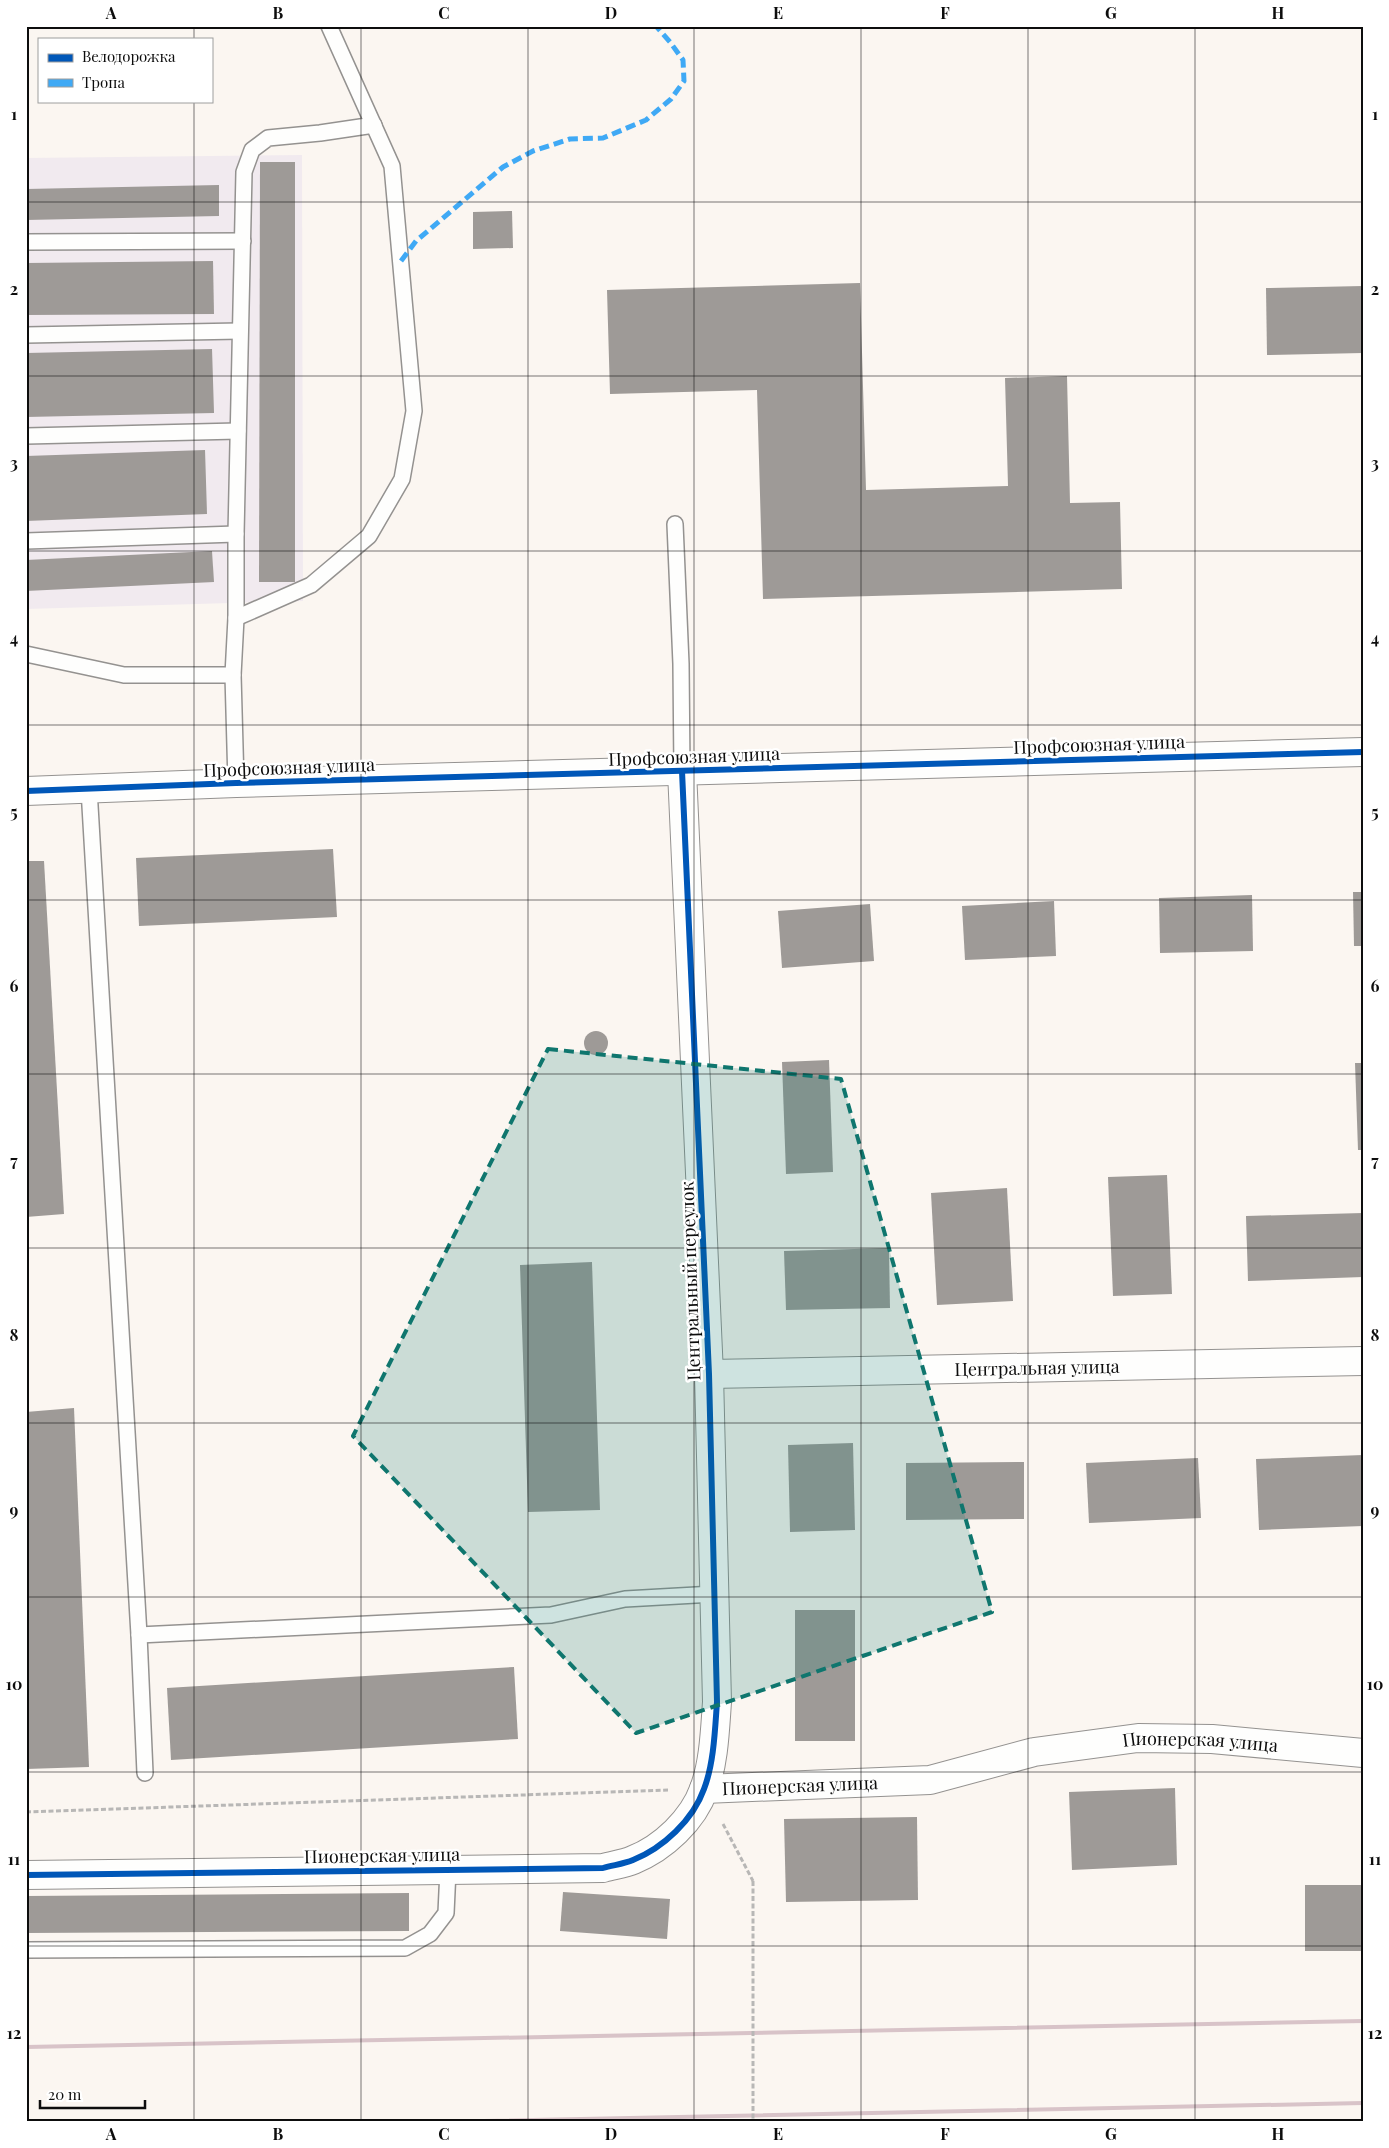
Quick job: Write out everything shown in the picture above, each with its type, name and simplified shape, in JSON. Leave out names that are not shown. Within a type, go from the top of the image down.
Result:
[{"type":"street","name":"Профсоюзная улица","points":[[26,791],[236,783],[1363,752]]},
{"type":"street","name":"Центральный переулок","points":[[682,771],[709,1374],[717,1702],[713,1749],[704,1789]]},
{"type":"street","name":"Центральная улица","points":[[709,1374],[1363,1361]]},
{"type":"street","name":"Пионерская улица","points":[[26,1875],[603,1868],[632,1861],[659,1846],[686,1822],[704,1789],[930,1780],[1034,1752],[1138,1738],[1212,1738],[1363,1753]]},
{"type":"lane","points":[[236,618],[312,585],[369,536],[402,478],[414,412],[392,166],[329,26]]},
{"type":"lane","points":[[236,783],[233,675],[236,618],[236,534],[244,172],[252,150],[268,138],[374,125]]},
{"type":"lane","points":[[26,242],[243,241]]},
{"type":"lane","points":[[26,335],[240,331]]},
{"type":"lane","points":[[26,436],[238,432]]},
{"type":"lane","points":[[676,524],[681,664],[682,771]]},
{"type":"lane","points":[[26,541],[236,534]]},
{"type":"lane","points":[[26,654],[124,675],[233,675]]},
{"type":"lane","points":[[89,789],[139,1635],[145,1772]]},
{"type":"lane","points":[[139,1635],[551,1615],[625,1598],[714,1594]]},
{"type":"lane","points":[[26,1950],[405,1948],[430,1934],[446,1913],[448,1870]]},
{"type":"path","points":[[26,1812],[704,1789],[753,1881],[753,2122]]},
{"type":"highlighted area","points":[[548,1049],[841,1079],[992,1612],[636,1733],[353,1436]]},
{"type":"shaded area","points":[[302,155],[303,601],[26,609],[26,158]]},
{"type":"building","points":[[260,162],[295,162],[295,582],[259,582]]},
{"type":"building","points":[[219,185],[219,216],[26,220],[26,189]]},
{"type":"building","points":[[512,211],[513,248],[473,249],[473,212]]},
{"type":"building","points":[[213,261],[214,314],[26,315],[26,263]]},
{"type":"building","points":[[860,283],[866,490],[1008,486],[1005,378],[1067,376],[1070,503],[1120,502],[1122,589],[763,599],[757,390],[610,394],[607,290]]},
{"type":"building","points":[[1363,286],[1363,353],[1267,355],[1266,288]]},
{"type":"building","points":[[212,349],[214,413],[26,417],[26,353]]},
{"type":"building","points":[[205,450],[207,514],[26,521],[26,456]]},
{"type":"building","points":[[212,551],[214,582],[26,591],[26,560]]},
{"type":"building","points":[[333,849],[337,917],[139,926],[136,858]]},
{"type":"building","points":[[26,861],[44,861],[64,1214],[26,1217]]},
{"type":"building","points":[[1353,892],[1363,892],[1363,946],[1354,946]]},
{"type":"building","points":[[1252,895],[1253,951],[1160,953],[1159,898]]},
{"type":"building","points":[[1054,901],[1056,956],[965,960],[962,906]]},
{"type":"building","points":[[870,904],[874,961],[782,968],[778,911]]},
{"type":"building","points":[[596,1031],[605,1034],[608,1043],[605,1052],[596,1055],[587,1052],[584,1043],[587,1034]]},
{"type":"building","points":[[829,1060],[833,1172],[786,1174],[782,1062]]},
{"type":"building","points":[[1355,1063],[1363,1063],[1363,1150],[1358,1150]]},
{"type":"building","points":[[1167,1175],[1172,1294],[1113,1296],[1108,1177]]},
{"type":"building","points":[[1007,1188],[1013,1301],[937,1305],[931,1193]]},
{"type":"building","points":[[1363,1213],[1363,1277],[1248,1281],[1246,1216]]},
{"type":"building","points":[[889,1248],[890,1308],[786,1310],[784,1251]]},
{"type":"building","points":[[592,1262],[600,1510],[528,1512],[520,1265]]},
{"type":"building","points":[[74,1408],[89,1767],[26,1769],[26,1412]]},
{"type":"building","points":[[853,1443],[855,1530],[790,1532],[788,1445]]},
{"type":"building","points":[[1363,1455],[1363,1526],[1259,1530],[1256,1459]]},
{"type":"building","points":[[1198,1458],[1201,1518],[1089,1523],[1086,1463]]},
{"type":"building","points":[[1024,1462],[1024,1519],[906,1520],[906,1463]]},
{"type":"building","points":[[795,1610],[855,1610],[855,1741],[795,1741]]},
{"type":"building","points":[[514,1667],[518,1739],[171,1760],[167,1688]]},
{"type":"building","points":[[1175,1788],[1177,1865],[1072,1870],[1069,1792]]},
{"type":"building","points":[[917,1817],[918,1900],[786,1902],[784,1819]]},
{"type":"building","points":[[1305,1885],[1363,1885],[1363,1951],[1305,1951]]},
{"type":"building","points":[[563,1892],[670,1899],[667,1939],[560,1931]]},
{"type":"building","points":[[409,1893],[409,1931],[26,1933],[26,1896]]},
{"type":"railway","points":[[26,2047],[1363,2021]]},
{"type":"railway","points":[[432,2122],[1363,2103]]},
{"type":"marked path","points":[[401,261],[416,241],[503,167],[533,151],[570,139],[603,138],[646,120],[671,99],[684,81],[683,60],[656,26]]},
{"type":"cycle path","points":[[26,791],[236,783],[1363,752]]},
{"type":"cycle path","points":[[26,1875],[603,1868],[630,1861],[655,1848],[676,1832],[699,1800],[710,1768],[714,1746],[717,1702],[709,1374],[682,771]]}]
